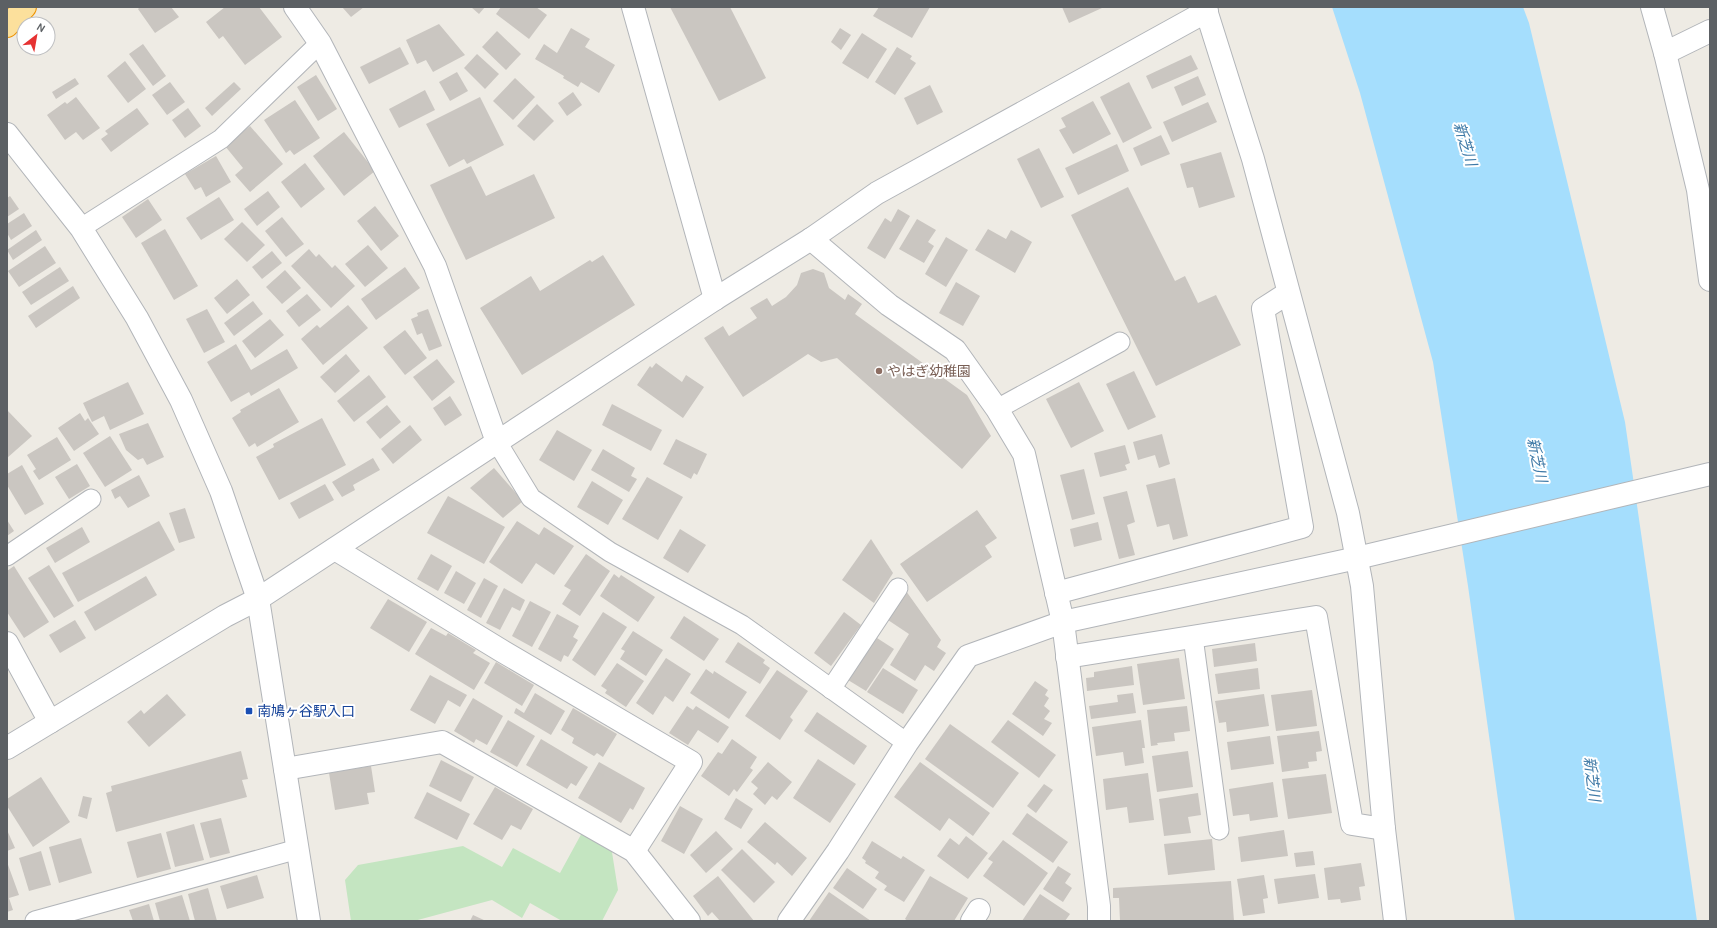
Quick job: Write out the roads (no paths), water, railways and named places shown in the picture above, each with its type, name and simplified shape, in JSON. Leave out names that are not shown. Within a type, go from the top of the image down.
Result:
[{"type":"highway","points":[[7,26],[25,7]]},
{"type":"street","points":[[295,7],[320,43],[435,266],[497,442]]},
{"type":"street","points":[[633,7],[715,299]]},
{"type":"street","points":[[1652,7],[1704,190],[1710,280]]},
{"type":"street","points":[[7,748],[225,616],[258,599],[715,299],[811,238],[877,193],[1206,9],[1253,159],[1348,513],[1362,586],[1384,829],[1395,921]]},
{"type":"street","points":[[1665,53],[1710,30]]},
{"type":"street","points":[[7,134],[81,228],[137,318],[181,400],[221,491],[258,599],[309,921]]},
{"type":"street","points":[[811,238],[890,305],[954,350],[997,408],[1024,454],[1063,622],[1099,906],[1099,921]]},
{"type":"street","points":[[1056,593],[1302,527],[1263,309],[1288,293]]},
{"type":"street","points":[[789,921],[838,851],[907,743],[968,656],[1063,622],[1357,558],[1710,474]]},
{"type":"street","points":[[334,549],[502,651],[691,762],[634,851]]},
{"type":"street","points":[[1067,657],[1316,617],[1352,824],[1384,829]]},
{"type":"street","points":[[7,643],[50,722]]},
{"type":"street","points":[[285,769],[442,742],[634,851],[689,921]]},
{"type":"lane","points":[[81,228],[221,139],[320,43]]},
{"type":"lane","points":[[997,408],[1120,342]]},
{"type":"lane","points":[[497,442],[531,498],[610,552],[742,625],[907,743]]},
{"type":"lane","points":[[7,556],[91,499]]},
{"type":"lane","points":[[831,688],[898,588]]},
{"type":"lane","points":[[1193,637],[1219,830]]},
{"type":"lane","points":[[35,921],[298,849]]},
{"type":"water","name":"新芝川","points":[[1332,7],[1523,7],[1529,23],[1625,422],[1697,921],[1515,921],[1468,586],[1433,362],[1360,93]]},
{"type":"place","name":"やはぎ幼稚園","points":[[879,371]]},
{"type":"place","name":"南鳩ヶ谷駅入口","points":[[249,711]]}]
